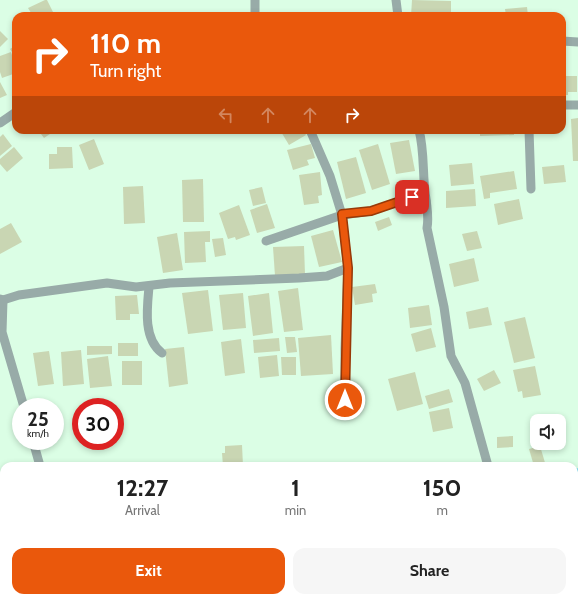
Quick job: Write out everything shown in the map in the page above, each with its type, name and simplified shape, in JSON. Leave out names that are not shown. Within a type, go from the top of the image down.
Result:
[{"type":"street","points":[[255,0],[255,12]]},
{"type":"street","points":[[396,0],[398,12]]},
{"type":"street","points":[[566,40],[578,42]]},
{"type":"street","points":[[566,105],[578,105]]},
{"type":"street","points":[[0,123],[12,115]]},
{"type":"street","points":[[312,134],[330,176],[342,214],[348,268],[345,400]]},
{"type":"street","points":[[420,134],[423,146],[426,201],[429,216],[427,228],[444,307],[451,356],[465,383],[487,462]]},
{"type":"street","points":[[529,134],[531,189]]},
{"type":"street","points":[[266,241],[342,214],[371,211],[412,197],[426,201]]},
{"type":"street","points":[[21,398],[2,332],[2,299],[19,295],[107,282],[136,288],[170,283],[327,276],[348,268]]},
{"type":"street","points":[[149,287],[146,308],[151,340],[156,349],[162,353]]},
{"type":"street","points":[[36,450],[39,462]]},
{"type":"building","points":[[47,0],[53,12],[30,12],[28,8]]},
{"type":"building","points":[[412,0],[451,1],[451,12],[411,12]]},
{"type":"building","points":[[527,7],[528,12],[505,12],[505,9]]},
{"type":"building","points":[[0,31],[8,39],[0,47]]},
{"type":"building","points":[[11,52],[12,55],[12,74],[2,78],[0,72],[0,56]]},
{"type":"building","points":[[566,76],[577,76],[577,92],[568,92],[568,95],[566,95]]},
{"type":"building","points":[[0,82],[7,95],[0,98]]},
{"type":"building","points":[[578,118],[578,161],[573,161],[571,119]]},
{"type":"building","points":[[3,134],[12,146],[0,156],[0,137]]},
{"type":"building","points":[[41,134],[50,134],[44,138]]},
{"type":"building","points":[[282,134],[305,134],[306,135],[289,145]]},
{"type":"building","points":[[480,134],[514,134],[514,135],[480,136]]},
{"type":"building","points":[[94,139],[104,164],[89,170],[79,145]]},
{"type":"building","points":[[409,140],[415,171],[396,174],[390,143]]},
{"type":"building","points":[[311,144],[315,158],[307,160],[309,165],[293,170],[287,150]]},
{"type":"building","points":[[378,144],[390,184],[372,190],[359,150]]},
{"type":"building","points":[[14,147],[23,158],[7,172],[0,164],[0,159]]},
{"type":"building","points":[[57,147],[72,147],[73,168],[49,169],[49,154],[57,154]]},
{"type":"building","points":[[356,157],[366,193],[346,199],[337,162]]},
{"type":"building","points":[[472,163],[474,184],[451,186],[449,165]]},
{"type":"building","points":[[564,165],[566,182],[544,184],[542,167]]},
{"type":"building","points":[[514,171],[517,189],[490,193],[490,198],[484,199],[480,176]]},
{"type":"building","points":[[320,172],[322,195],[318,196],[319,203],[304,205],[299,175]]},
{"type":"building","points":[[203,179],[204,222],[183,222],[182,180]]},
{"type":"building","points":[[143,186],[145,223],[124,224],[123,187]]},
{"type":"building","points":[[262,187],[266,203],[253,206],[249,190]]},
{"type":"building","points":[[475,189],[476,206],[446,208],[446,191]]},
{"type":"building","points":[[519,199],[523,219],[498,225],[494,204]]},
{"type":"building","points":[[267,204],[275,228],[257,233],[250,210]]},
{"type":"building","points":[[239,205],[250,235],[236,240],[235,237],[228,239],[219,213]]},
{"type":"building","points":[[389,217],[392,225],[378,231],[375,222]]},
{"type":"building","points":[[11,223],[22,242],[0,254],[0,229]]},
{"type":"building","points":[[333,230],[342,262],[319,267],[311,236]]},
{"type":"building","points":[[210,231],[210,242],[205,242],[206,262],[185,263],[184,232]]},
{"type":"building","points":[[477,231],[482,248],[467,251],[462,234]]},
{"type":"building","points":[[177,233],[183,270],[163,273],[157,237]]},
{"type":"building","points":[[223,238],[226,255],[215,257],[212,239]]},
{"type":"building","points":[[304,246],[305,274],[275,276],[273,247]]},
{"type":"building","points":[[474,258],[479,281],[454,287],[449,264]]},
{"type":"building","points":[[375,284],[377,293],[372,294],[373,302],[355,305],[352,287]]},
{"type":"building","points":[[298,288],[303,330],[284,332],[278,291]]},
{"type":"building","points":[[208,290],[213,331],[188,334],[182,293]]},
{"type":"building","points":[[243,293],[246,328],[223,330],[219,295]]},
{"type":"building","points":[[269,293],[273,333],[253,336],[248,296]]},
{"type":"building","points":[[137,295],[139,314],[130,314],[130,320],[116,320],[115,296]]},
{"type":"building","points":[[429,305],[432,325],[410,328],[408,308]]},
{"type":"building","points":[[488,307],[492,325],[469,329],[466,312]]},
{"type":"building","points":[[525,317],[535,358],[514,363],[504,322]]},
{"type":"building","points":[[431,328],[436,347],[416,352],[411,334]]},
{"type":"building","points":[[331,335],[333,374],[301,376],[298,338]]},
{"type":"building","points":[[285,337],[295,337],[297,352],[287,353]]},
{"type":"building","points":[[279,338],[280,351],[254,353],[253,340]]},
{"type":"building","points":[[241,339],[245,373],[225,376],[221,342]]},
{"type":"building","points":[[118,343],[138,343],[138,356],[118,356]]},
{"type":"building","points":[[87,346],[112,346],[112,354],[87,355]]},
{"type":"building","points":[[184,347],[188,384],[169,387],[165,349]]},
{"type":"building","points":[[81,350],[84,384],[63,386],[61,352]]},
{"type":"building","points":[[49,351],[54,384],[38,386],[33,353]]},
{"type":"building","points":[[277,355],[279,376],[260,378],[258,357]]},
{"type":"building","points":[[108,356],[112,386],[90,388],[87,359]]},
{"type":"building","points":[[281,357],[296,357],[296,375],[282,375]]},
{"type":"building","points":[[122,361],[142,361],[142,385],[122,385]]},
{"type":"building","points":[[535,366],[541,395],[523,398],[522,391],[518,392],[513,370]]},
{"type":"building","points":[[494,370],[501,383],[484,391],[477,379]]},
{"type":"building","points":[[415,372],[423,404],[397,411],[388,379]]},
{"type":"building","points":[[449,389],[453,402],[429,409],[425,396]]},
{"type":"building","points":[[449,408],[453,428],[433,432],[429,412]]},
{"type":"building","points":[[513,436],[513,447],[497,448],[497,437]]},
{"type":"building","points":[[242,445],[243,462],[223,462],[222,453],[225,453],[225,446]]},
{"type":"building","points":[[529,449],[541,450],[545,462],[533,462]]},
{"type":"route","points":[[345,400],[348,268],[342,214],[371,211],[412,197]]}]
